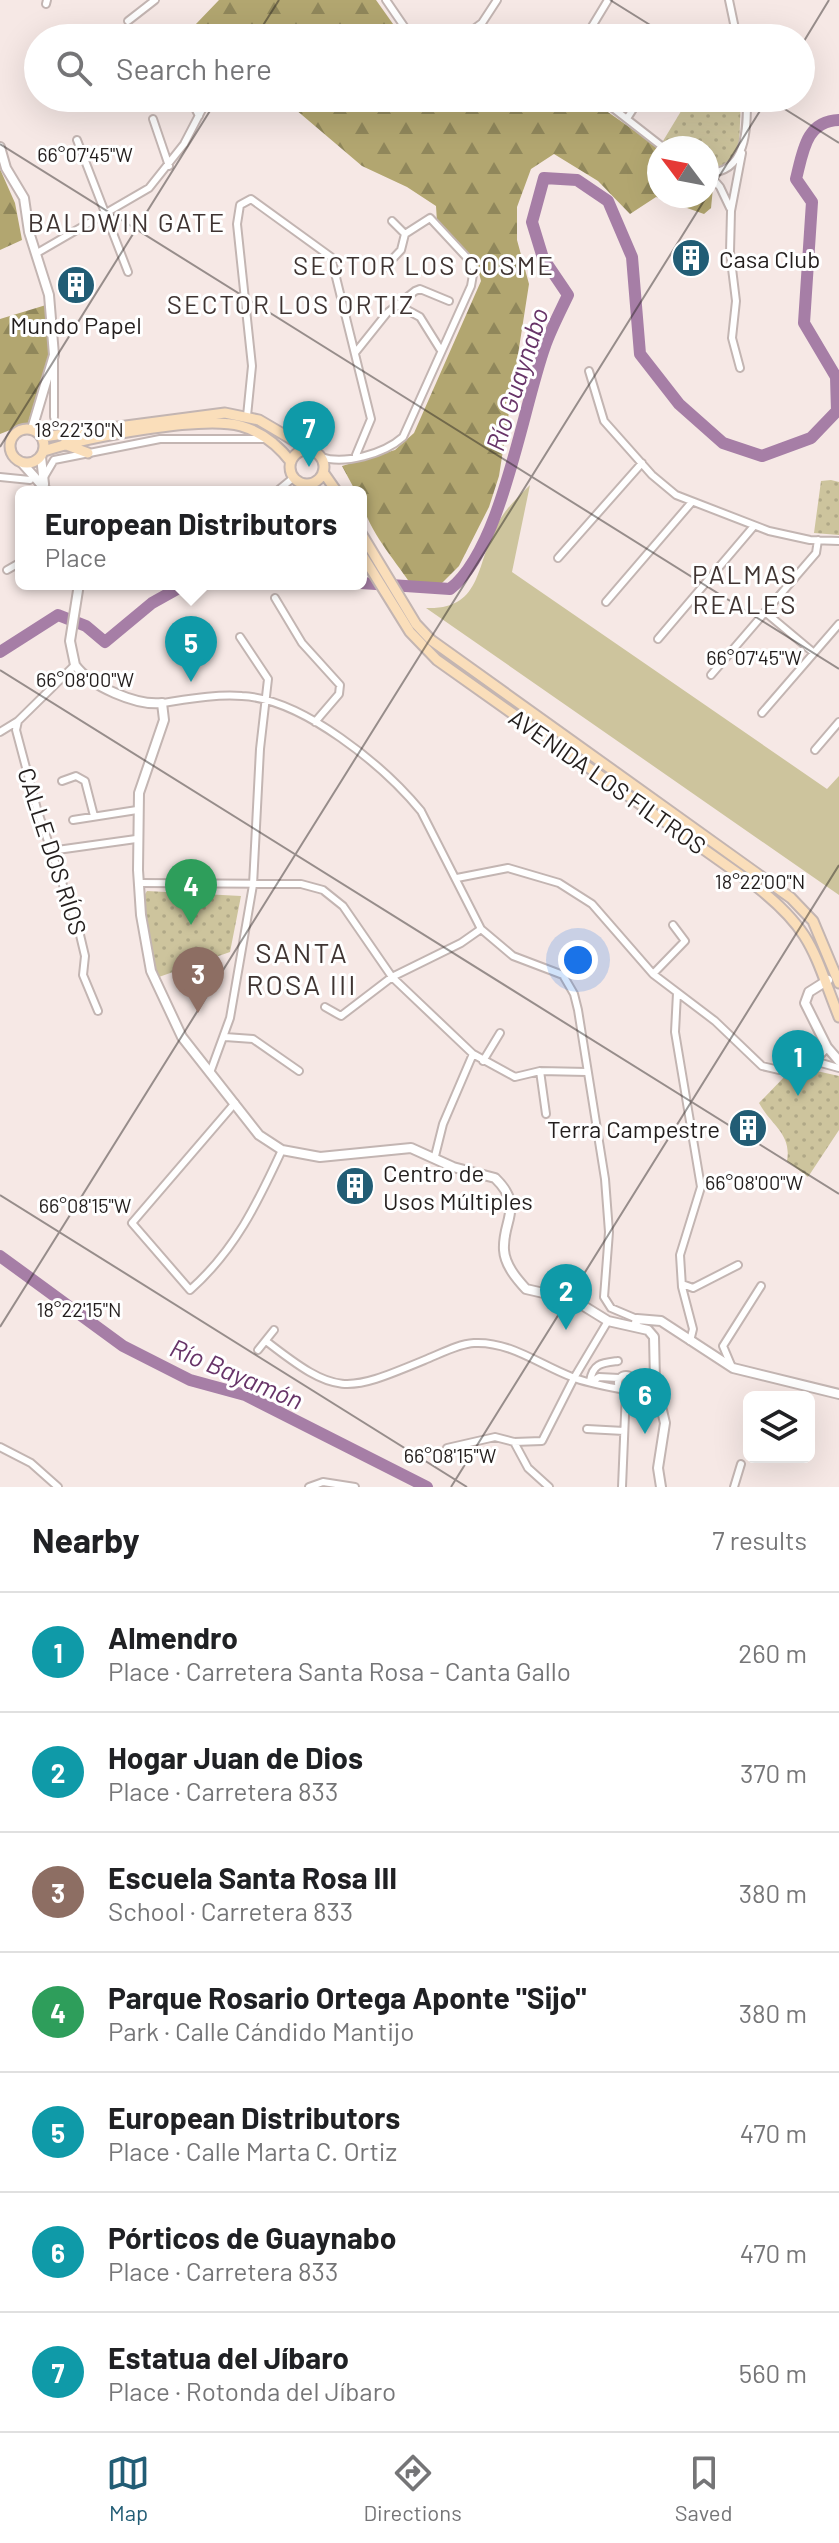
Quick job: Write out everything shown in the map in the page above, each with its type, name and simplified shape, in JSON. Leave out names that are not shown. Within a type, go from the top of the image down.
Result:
[{"type":"main road","points":[[323,472],[314,483],[304,485],[293,478],[291,462],[268,439],[247,428],[224,425],[155,429],[64,444],[22,463],[5,444],[18,430],[32,429],[42,437],[204,414],[247,416],[266,423],[321,457],[323,472],[333,486]]},
{"type":"main road","points":[[42,437],[42,454]]},
{"type":"main road","points":[[64,444],[88,453]]},
{"type":"main road","points":[[291,462],[297,453],[310,450]]},
{"type":"main road","points":[[0,458],[12,454]]},
{"type":"main road","points":[[314,483],[317,486]]},
{"type":"main road","name":"AVENIDA LOS FILTROS","points":[[367,543],[415,631],[791,898],[813,921],[838,979]]},
{"type":"main road","name":"AVENIDA LOS FILTROS","points":[[367,562],[437,660],[780,905],[802,928],[839,1017]]},
{"type":"street","points":[[128,21],[155,0]]},
{"type":"street","points":[[386,0],[402,24]]},
{"type":"street","points":[[481,24],[497,0]]},
{"type":"street","points":[[593,24],[608,0]]},
{"type":"street","points":[[729,0],[734,24]]},
{"type":"street","points":[[197,112],[199,116]]},
{"type":"street","points":[[37,253],[137,197],[169,166],[201,112]]},
{"type":"street","points":[[621,112],[650,136]]},
{"type":"street","points":[[628,117],[631,112]]},
{"type":"street","points":[[740,368],[732,338],[736,301],[730,252],[731,211],[746,112]]},
{"type":"street","points":[[153,119],[169,166]]},
{"type":"street","points":[[77,140],[128,272]]},
{"type":"street","points":[[0,147],[6,168],[24,198],[49,295],[54,355],[54,417]]},
{"type":"street","points":[[719,171],[727,169],[742,153]]},
{"type":"street","points":[[719,186],[731,211]]},
{"type":"street","points":[[247,416],[252,366],[237,224],[238,210],[251,199],[331,257],[371,419],[356,455]]},
{"type":"street","points":[[321,457],[343,461],[356,455],[389,449],[403,437],[440,349],[465,303],[474,269],[430,218],[405,234],[401,250],[384,268]]},
{"type":"street","points":[[392,221],[405,234]]},
{"type":"street","points":[[355,353],[387,313],[420,289],[449,301]]},
{"type":"street","points":[[398,305],[420,317],[440,349]]},
{"type":"street","points":[[32,429],[54,355]]},
{"type":"street","points":[[589,371],[604,421],[669,490],[691,503],[754,526],[818,540],[839,541]]},
{"type":"street","points":[[45,485],[54,460],[160,439],[268,439]]},
{"type":"street","points":[[42,454],[45,485]]},
{"type":"street","points":[[22,463],[45,485]]},
{"type":"street","points":[[558,558],[642,463]]},
{"type":"street","points":[[0,477],[30,480]]},
{"type":"street","points":[[283,486],[293,478]]},
{"type":"street","points":[[606,602],[691,503]]},
{"type":"street","points":[[658,639],[754,526]]},
{"type":"street","points":[[711,675],[816,553],[818,540]]},
{"type":"street","points":[[7,570],[15,565]]},
{"type":"street","points":[[78,590],[70,641],[75,665],[103,686],[150,704],[245,696],[315,722],[358,752],[408,795],[431,826],[481,929],[502,949],[563,975],[570,984],[578,1010],[605,1179],[609,1232],[604,1297],[611,1308],[648,1330],[654,1337],[655,1381],[665,1423],[658,1468],[661,1487]]},
{"type":"street","points":[[275,598],[302,643],[340,685],[339,694],[315,722]]},
{"type":"street","points":[[765,612],[814,653]]},
{"type":"street","points":[[762,713],[839,624]]},
{"type":"street","points":[[211,1070],[225,1037],[253,885],[268,679],[240,637]]},
{"type":"street","points":[[0,732],[18,721],[75,665]]},
{"type":"street","points":[[162,703],[164,720],[141,785],[137,810],[139,883],[147,950],[159,991],[182,1037],[236,1101],[259,1135],[282,1150],[320,1157],[411,1148],[435,1156],[453,1167],[486,1173],[501,1184],[513,1209],[504,1252],[508,1264],[526,1289],[574,1300],[608,1321],[661,1321],[733,1368],[839,1394]]},
{"type":"street","name":"CALLE DOS RÍOS","points":[[18,721],[16,730],[50,851],[80,935],[85,956],[83,975],[98,1011]]},
{"type":"street","points":[[815,750],[839,722]]},
{"type":"street","points":[[62,781],[76,776],[85,781],[94,816]]},
{"type":"street","points":[[73,820],[137,810]]},
{"type":"street","points":[[50,851],[136,839]]},
{"type":"street","points":[[457,878],[508,868],[559,883],[592,904],[653,974],[715,1021],[762,1066],[779,1070],[811,1063],[839,1068]]},
{"type":"street","points":[[139,883],[308,884],[343,906],[392,977],[483,1061],[515,1077],[540,1071],[587,1072]]},
{"type":"street","points":[[653,974],[685,941],[673,925]]},
{"type":"street","points":[[325,1007],[341,1016],[392,977],[461,943],[481,929]]},
{"type":"street","points":[[838,979],[825,981],[804,999],[827,1047],[839,1061]]},
{"type":"street","points":[[677,993],[675,1032],[701,1187],[680,1255],[682,1284],[693,1329],[690,1341]]},
{"type":"street","points":[[483,1061],[500,1033]]},
{"type":"street","points":[[225,1037],[253,1039],[299,1071]]},
{"type":"street","points":[[811,1063],[827,1047]]},
{"type":"street","points":[[435,1156],[440,1132],[473,1054]]},
{"type":"street","points":[[540,1071],[546,1114]]},
{"type":"street","points":[[236,1101],[132,1223],[190,1290],[224,1258],[237,1240],[282,1150]]},
{"type":"street","points":[[682,1284],[693,1288],[738,1265]]},
{"type":"street","points":[[733,1368],[723,1346],[761,1286]]},
{"type":"street","points":[[447,1448],[495,1437],[514,1442],[542,1441],[608,1321]]},
{"type":"street","points":[[258,1350],[274,1330]]},
{"type":"street","points":[[266,1341],[312,1376],[343,1384],[367,1384],[450,1349],[475,1343],[522,1352],[574,1378],[623,1390],[633,1386],[633,1378],[626,1374],[619,1378],[599,1377],[592,1381]]},
{"type":"street","points":[[592,1381],[592,1370],[600,1363],[618,1361]]},
{"type":"street","points":[[619,1378],[623,1390],[622,1487]]},
{"type":"street","points":[[587,1429],[624,1431]]},
{"type":"street","points":[[514,1442],[528,1468],[549,1487]]},
{"type":"street","points":[[0,1447],[31,1463],[58,1487]]},
{"type":"street","points":[[734,1487],[741,1464]]},
{"type":"street","points":[[309,1487],[323,1482],[355,1487]]},
{"type":"shaded area","points":[[681,112],[740,112],[739,148],[725,165],[719,166],[719,136],[666,136]]},
{"type":"shaded area","points":[[821,481],[839,482],[839,535],[814,533]]},
{"type":"shaded area","points":[[530,485],[512,572],[827,789],[839,776],[839,895],[426,608],[445,607],[468,593],[498,523]]},
{"type":"shaded area","points":[[147,891],[241,896],[230,952],[156,978],[142,899]]},
{"type":"shaded area","points":[[803,1068],[839,1076],[839,1130],[808,1177],[787,1161],[784,1137],[759,1103],[787,1074]]},
{"type":"green space","points":[[219,0],[376,0],[393,24],[196,24]]},
{"type":"green space","points":[[298,112],[608,112],[647,140],[647,203],[630,214],[598,181],[554,154],[531,169],[517,207],[517,240],[529,284],[499,476],[489,507],[459,566],[437,588],[412,586],[380,541],[367,516],[367,486],[353,486],[342,466],[395,450],[414,433],[481,281],[479,273],[437,222],[436,206],[407,187],[362,166]]},
{"type":"green space","points":[[0,169],[15,203],[22,240],[0,250]]},
{"type":"green space","points":[[687,208],[711,208],[704,214]]},
{"type":"green space","points":[[46,305],[49,354],[28,423],[0,434],[0,319]]},
{"type":"waterway","name":"Río Guaynabo","points":[[367,583],[450,589],[468,569],[484,543],[508,476],[545,346],[568,295],[543,258],[532,222],[544,178],[577,180],[608,201],[632,257],[640,354],[679,404],[723,443],[762,456],[811,438],[837,411],[836,377],[804,323],[812,202],[796,179],[804,148],[813,132],[819,126],[839,120]]},
{"type":"waterway","name":"Río Guaynabo","points":[[0,652],[58,615],[86,626],[105,642],[152,603],[175,590]]},
{"type":"waterway","name":"Río Bayamón","points":[[0,1256],[123,1346],[190,1380],[245,1395],[427,1487]]},
{"type":"place","name":"Casa Club","points":[[691,258]]},
{"type":"place","name":"Mundo Papel","points":[[76,285]]},
{"type":"place","name":"Estatua del Jíbaro","points":[[309,467]]},
{"type":"place","name":"European Distributors","points":[[191,682]]},
{"type":"place","name":"Parque Rosario Ortega Aponte \"Sijo\"","points":[[191,925]]},
{"type":"place","name":"Escuela Santa Rosa III","points":[[198,1013]]},
{"type":"place","name":"Almendro","points":[[798,1096]]},
{"type":"place","name":"Terra Campestre","points":[[748,1128]]},
{"type":"place","name":"Centro de Usos Múltiples","points":[[355,1186]]},
{"type":"place","name":"Hogar Juan de Dios","points":[[566,1330]]},
{"type":"place","name":"Pórticos de Guaynabo","points":[[645,1434]]},
{"type":"district","name":"BALDWIN GATE","points":[[127,221]]},
{"type":"district","name":"SECTOR LOS COSME","points":[[424,264]]},
{"type":"district","name":"SECTOR LOS ORTIZ","points":[[291,303]]},
{"type":"district","name":"PALMAS REALES","points":[[745,588]]},
{"type":"district","name":"SANTA ROSA III","points":[[302,968]]}]
